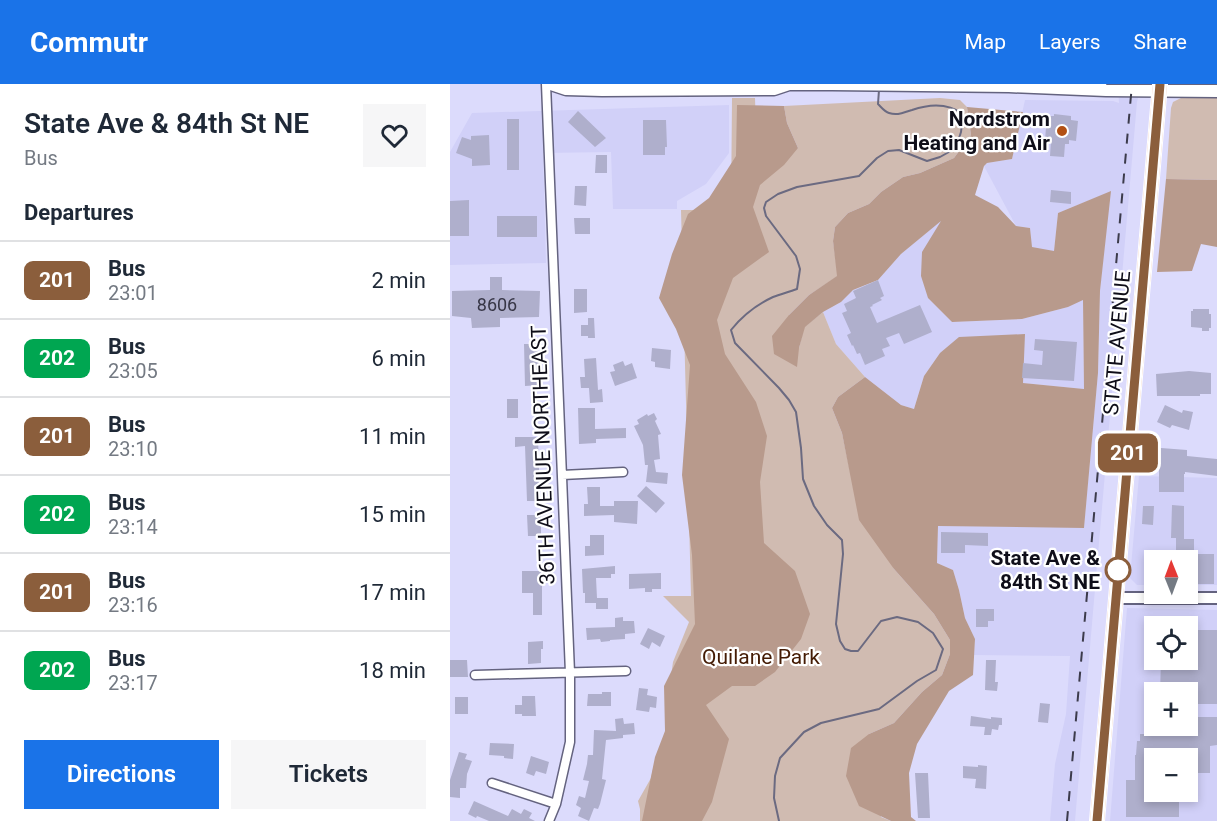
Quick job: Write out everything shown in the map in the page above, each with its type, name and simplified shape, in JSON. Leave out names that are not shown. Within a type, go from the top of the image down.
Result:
[{"type":"main road","points":[[551,84],[566,89],[649,86],[774,89],[789,84],[832,84],[1159,87],[1217,91]]},
{"type":"main road","name":"STATE AVENUE","points":[[1097,821],[1159,87]]},
{"type":"street","name":"36TH AVENUE NORTHEAST","points":[[546,84],[570,673],[570,742],[556,804],[549,821]]},
{"type":"street","points":[[562,475],[624,472]]},
{"type":"street","points":[[1116,598],[1217,598]]},
{"type":"street","points":[[476,675],[627,671]]},
{"type":"street","points":[[492,783],[556,804]]},
{"type":"shaded area","points":[[1118,84],[1141,84],[1137,102],[1075,821],[1050,821],[1055,764],[1066,714],[1070,656],[974,655],[975,639],[965,618],[953,570],[937,563],[938,526],[1084,527],[1098,373],[1100,291],[1110,192],[1058,213],[1054,252],[1031,247],[1030,228],[1016,226],[984,166],[987,163],[1012,159],[1025,100],[1113,101],[1119,103]]},
{"type":"shaded area","points":[[729,105],[729,153],[706,184],[677,201],[677,209],[613,209],[611,152],[543,153],[546,263],[450,265],[450,152],[472,113]]},
{"type":"shaded area","points":[[943,219],[928,298],[952,322],[1022,319],[1068,307],[1083,299],[1084,389],[1023,383],[940,353],[924,376],[914,409],[901,405],[865,377],[836,344],[823,312],[841,302],[853,290],[878,280],[901,254]]},
{"type":"shaded area","points":[[1139,476],[1217,478],[1217,585],[1198,585],[1198,550],[1144,550],[1144,585],[1137,585],[1130,578]]},
{"type":"shaded area","points":[[1127,608],[1217,610],[1217,821],[1110,821]]},
{"type":"green space","name":"Quilane Park","points":[[732,98],[755,98],[757,160],[798,148],[787,123],[784,106],[940,98],[960,100],[967,107],[971,135],[954,158],[920,173],[903,177],[881,192],[869,204],[848,213],[835,227],[833,241],[838,276],[809,295],[789,315],[799,348],[804,327],[823,312],[836,344],[865,377],[838,397],[832,408],[842,433],[850,471],[894,569],[934,614],[950,640],[950,654],[942,675],[922,692],[894,723],[869,734],[881,817],[891,821],[640,821],[638,801],[651,778],[653,769],[663,773],[673,662],[689,622],[663,596],[691,596],[681,210],[731,210]]},
{"type":"green space","points":[[1181,98],[1217,98],[1217,180],[1166,179],[1171,108],[1173,102]]},
{"type":"green space","points":[[737,105],[784,106],[787,123],[798,148],[784,165],[760,185],[753,207],[769,252],[733,278],[717,320],[725,354],[756,402],[767,436],[760,482],[764,543],[795,571],[810,614],[801,639],[775,672],[755,686],[732,686],[706,705],[729,739],[712,802],[702,821],[642,821],[655,757],[665,731],[664,686],[695,624],[692,555],[682,475],[690,365],[676,329],[659,298],[672,254],[688,214],[709,198],[736,156]]},
{"type":"green space","points":[[967,107],[1023,112],[1012,159],[987,163],[975,195],[998,207],[1016,226],[1030,228],[1032,247],[1054,251],[1058,213],[1111,191],[1100,291],[1098,373],[1084,528],[938,526],[937,563],[953,570],[965,618],[975,639],[973,675],[949,691],[917,744],[909,773],[911,817],[916,821],[891,821],[859,806],[846,776],[851,748],[869,734],[894,723],[922,692],[942,675],[950,654],[950,640],[934,614],[894,569],[859,520],[842,433],[832,408],[838,397],[865,377],[901,405],[914,409],[924,376],[940,353],[959,337],[1025,334],[1023,383],[1084,389],[1083,300],[1068,307],[1022,319],[952,322],[928,298],[921,276],[922,252],[941,221],[901,254],[878,280],[853,290],[841,302],[823,312],[805,327],[797,367],[774,354],[772,336],[809,295],[837,276],[833,241],[835,227],[848,213],[869,204],[881,192],[903,177],[920,173],[954,158],[971,135]]},
{"type":"green space","points":[[1166,179],[1217,180],[1217,247],[1201,244],[1192,271],[1157,272]]},
{"type":"building","points":[[578,111],[606,138],[595,147],[568,122]]},
{"type":"building","name":"Nordstrom Heating and Air","points":[[1054,114],[1071,116],[1071,120],[1078,121],[1076,141],[1069,140],[1069,144],[1065,144],[1064,157],[1050,156],[1051,141],[1045,140],[1047,116],[1054,116]]},
{"type":"building","points":[[507,119],[519,119],[519,170],[507,170]]},
{"type":"building","points":[[643,120],[666,120],[665,155],[643,155]]},
{"type":"building","points":[[489,135],[490,165],[472,166],[472,159],[456,153],[462,137],[471,140],[471,136]]},
{"type":"building","points":[[596,155],[607,155],[607,173],[595,173]]},
{"type":"building","points":[[575,186],[587,186],[586,206],[574,205]]},
{"type":"building","points":[[1051,190],[1071,192],[1071,204],[1050,202]]},
{"type":"building","points":[[469,200],[469,236],[450,236],[450,201]]},
{"type":"building","points":[[497,216],[537,216],[537,237],[497,237]]},
{"type":"building","points":[[574,218],[590,218],[590,234],[575,234]]},
{"type":"building","points":[[490,277],[502,277],[502,290],[540,291],[539,317],[500,318],[500,327],[472,328],[471,318],[452,316],[452,291],[490,290]]},
{"type":"building","points":[[878,280],[884,296],[880,298],[882,300],[870,307],[877,323],[920,305],[932,332],[904,344],[899,333],[886,338],[890,346],[882,349],[885,356],[865,365],[860,353],[857,354],[847,335],[851,333],[842,313],[847,311],[844,304],[856,298],[853,291]]},
{"type":"building","points":[[574,289],[587,289],[587,312],[574,313]]},
{"type":"building","points":[[1193,309],[1209,309],[1211,328],[1209,331],[1191,327]]},
{"type":"building","points":[[588,318],[594,318],[595,338],[581,336],[581,325],[588,325]]},
{"type":"building","points":[[1035,339],[1077,342],[1074,381],[1022,378],[1023,363],[1042,365],[1043,351],[1034,350]]},
{"type":"building","points":[[537,341],[540,385],[525,386],[524,344]]},
{"type":"building","points":[[652,348],[671,350],[670,369],[655,367],[655,362],[651,361]]},
{"type":"building","points":[[596,358],[598,390],[602,389],[603,402],[590,403],[589,388],[581,388],[580,377],[585,377],[584,359]]},
{"type":"building","points":[[623,361],[625,366],[632,363],[637,378],[615,386],[610,372],[615,371],[613,365]]},
{"type":"building","points":[[1189,371],[1211,373],[1211,394],[1157,396],[1156,374]]},
{"type":"building","points":[[507,399],[518,399],[518,418],[507,418]]},
{"type":"building","points":[[1165,405],[1182,413],[1183,410],[1193,412],[1189,430],[1172,425],[1170,428],[1157,422]]},
{"type":"building","points":[[578,408],[595,408],[595,429],[626,428],[626,438],[596,439],[596,443],[579,444]]},
{"type":"building","points":[[654,413],[661,434],[658,435],[660,459],[654,460],[656,472],[668,473],[667,484],[646,482],[648,465],[645,465],[643,445],[634,426],[639,424],[637,420]]},
{"type":"building","points":[[515,437],[538,437],[540,501],[527,501],[525,446],[515,447]]},
{"type":"building","points":[[1148,447],[1187,450],[1187,456],[1217,459],[1217,476],[1185,472],[1184,492],[1159,492],[1159,470],[1153,470],[1154,458],[1148,457]]},
{"type":"building","points":[[646,486],[665,503],[656,513],[637,496]]},
{"type":"building","points":[[587,487],[600,487],[600,506],[614,506],[614,501],[638,501],[637,524],[614,522],[614,515],[584,516],[584,504],[588,504]]},
{"type":"building","points":[[1172,505],[1184,506],[1184,539],[1194,539],[1194,550],[1176,550],[1176,538],[1171,538]]},
{"type":"building","points":[[1143,506],[1154,506],[1153,525],[1142,524]]},
{"type":"building","points":[[527,515],[541,515],[541,536],[528,536]]},
{"type":"building","points":[[941,532],[988,533],[988,546],[965,545],[965,553],[941,553]]},
{"type":"building","points":[[590,535],[604,535],[604,555],[585,556],[585,546],[590,546]]},
{"type":"building","points":[[1198,554],[1214,554],[1214,584],[1198,584]]},
{"type":"building","points":[[615,566],[615,574],[611,574],[611,578],[596,578],[597,598],[608,598],[608,609],[596,609],[596,603],[585,603],[582,569]]},
{"type":"building","points":[[522,571],[541,571],[542,615],[533,615],[533,593],[522,593]]},
{"type":"building","points":[[661,573],[661,589],[645,592],[645,588],[629,589],[629,574]]},
{"type":"building","points":[[976,609],[994,609],[994,621],[988,621],[988,627],[976,627]]},
{"type":"building","points":[[623,617],[623,621],[634,621],[635,633],[625,634],[625,639],[601,642],[600,639],[587,640],[586,628],[615,627],[615,618]]},
{"type":"building","points":[[648,628],[665,636],[660,647],[652,642],[649,649],[640,644]]},
{"type":"building","points":[[1198,630],[1217,630],[1217,704],[1198,704],[1198,682],[1160,682],[1161,670],[1198,670]]},
{"type":"building","points":[[543,641],[541,663],[528,664],[528,642]]},
{"type":"building","points":[[450,660],[467,660],[468,677],[450,677]]},
{"type":"building","points":[[986,660],[996,660],[997,691],[985,690]]},
{"type":"building","points":[[639,688],[648,689],[647,695],[657,697],[656,708],[650,707],[649,712],[636,710]]},
{"type":"building","points":[[602,692],[611,692],[611,706],[587,706],[588,694],[602,694]]},
{"type":"building","points":[[522,696],[535,696],[536,716],[515,714],[515,705],[522,705]]},
{"type":"building","points":[[455,697],[468,697],[468,714],[455,714]]},
{"type":"building","points":[[1040,703],[1050,704],[1048,723],[1038,722]]},
{"type":"building","points":[[971,716],[1002,718],[1002,725],[999,725],[998,730],[992,729],[991,735],[984,735],[985,727],[970,726]]},
{"type":"building","points":[[1198,717],[1217,717],[1217,745],[1210,746],[1210,773],[1198,773],[1198,748],[1144,748],[1144,802],[1179,802],[1179,817],[1126,817],[1126,780],[1135,780],[1135,755],[1140,734],[1144,736],[1198,736]]},
{"type":"building","points":[[623,718],[624,724],[634,723],[635,734],[606,740],[602,779],[606,780],[598,809],[594,808],[589,821],[578,816],[581,808],[576,805],[579,796],[585,798],[589,781],[583,780],[588,755],[593,755],[594,730],[616,731],[615,719]]},
{"type":"building","points":[[490,743],[514,744],[513,759],[489,755]]},
{"type":"building","points":[[459,752],[467,754],[465,759],[472,761],[467,774],[466,788],[460,788],[460,798],[450,797],[450,780]]},
{"type":"building","points":[[531,756],[549,762],[546,774],[536,771],[534,776],[526,773]]},
{"type":"building","points":[[978,765],[987,766],[986,789],[975,788],[976,779],[963,778],[963,766],[978,767]]},
{"type":"building","points":[[915,773],[928,773],[930,818],[918,818]]},
{"type":"building","points":[[474,801],[508,816],[512,809],[521,814],[524,809],[532,813],[529,818],[535,821],[489,821],[477,816],[476,818],[468,814]]},
{"type":"waterway","points":[[779,821],[774,798],[775,776],[780,758],[804,732],[821,723],[879,709],[936,670],[943,649],[933,633],[918,622],[897,617],[881,621],[858,651],[845,649],[840,641],[836,624],[843,554],[842,540],[827,525],[814,506],[803,479],[796,412],[779,388],[735,343],[731,330],[761,303],[797,289],[800,269],[796,256],[766,216],[764,208],[766,202],[778,194],[797,187],[859,176],[877,158],[888,151],[899,150],[927,161],[956,148],[963,114],[951,108],[938,106],[892,114],[878,104],[879,90]]},
{"type":"railway","points":[[1067,821],[1132,84]]},
{"type":"bus line","name":"201","points":[[1097,821],[1160,84]]},
{"type":"place","name":"Nordstrom Heating and Air","points":[[1062,131]]},
{"type":"place","name":"State Ave & 84th St NE","points":[[1118,570]]}]
